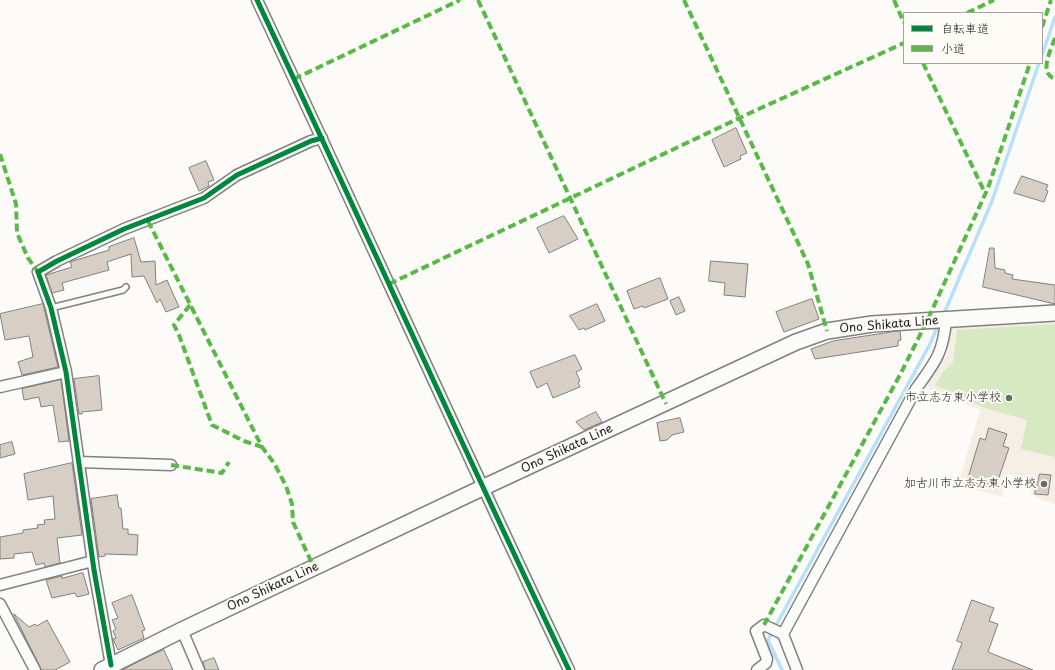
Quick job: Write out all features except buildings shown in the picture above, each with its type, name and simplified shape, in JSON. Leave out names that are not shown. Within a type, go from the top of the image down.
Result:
[{"type":"main road","name":"Ono Shikata Line","points":[[106,667],[482,488],[796,342],[827,332],[853,327],[930,320],[1055,313]]},
{"type":"street","points":[[256,0],[322,138],[482,488],[569,670]]},
{"type":"street","points":[[106,667],[93,561],[66,372],[51,308],[38,272],[47,266],[124,229],[204,198],[237,175],[311,141],[322,138]]},
{"type":"street","points":[[783,634],[916,389],[939,355],[944,340],[946,320]]},
{"type":"street","points":[[0,387],[66,372]]},
{"type":"street","points":[[79,462],[171,465]]},
{"type":"street","points":[[0,585],[93,561]]},
{"type":"street","points":[[0,604],[35,670]]},
{"type":"street","points":[[757,670],[764,666],[767,659],[756,632],[764,625],[783,634],[797,670]]},
{"type":"street","points":[[182,630],[199,670]]},
{"type":"lane","points":[[51,308],[123,290],[126,287]]},
{"type":"shaded area","name":"市立志方東小学校","points":[[1055,319],[1055,504],[1044,501],[1031,494],[1033,480],[1008,474],[1002,497],[958,485],[980,410],[923,387],[937,365],[946,358],[950,324]]},
{"type":"green space","name":"市立志方東小学校","points":[[1055,324],[1055,457],[1021,449],[1027,420],[985,408],[935,385],[944,371],[953,362],[957,330]]},
{"type":"waterway","points":[[1043,52],[1055,17]]},
{"type":"waterway","points":[[943,316],[992,201],[1039,64]]},
{"type":"waterway","points":[[782,670],[768,640],[930,344],[939,323]]},
{"type":"marked path","points":[[294,79],[460,0]]},
{"type":"marked path","points":[[478,0],[666,404]]},
{"type":"marked path","points":[[684,0],[808,264],[827,331]]},
{"type":"marked path","points":[[894,0],[903,21]]},
{"type":"marked path","points":[[969,12],[994,0]]},
{"type":"marked path","points":[[1043,24],[1051,0]]},
{"type":"marked path","points":[[1055,38],[1046,67],[1047,72],[1055,79]]},
{"type":"marked path","points":[[389,284],[750,113],[903,43]]},
{"type":"marked path","points":[[923,64],[985,193]]},
{"type":"marked path","points":[[764,625],[901,373],[927,321],[988,188],[1030,64]]},
{"type":"marked path","points":[[0,154],[16,204],[17,233],[28,258],[38,272]]},
{"type":"marked path","points":[[148,221],[262,447],[274,463],[286,486],[292,504],[293,522],[314,568]]},
{"type":"marked path","points":[[190,305],[174,325],[212,425],[244,441],[262,447]]},
{"type":"marked path","points":[[171,465],[222,473],[229,462]]},
{"type":"cycle path","points":[[257,0],[569,670]]},
{"type":"cycle path","points":[[111,665],[94,570],[66,372],[51,308],[38,272],[57,261],[124,229],[204,198],[237,175],[311,141],[322,138]]},
{"type":"place","name":"市立志方東小学校","points":[[1009,398]]},
{"type":"place","name":"加古川市立志方東小学校","points":[[1044,484]]}]
